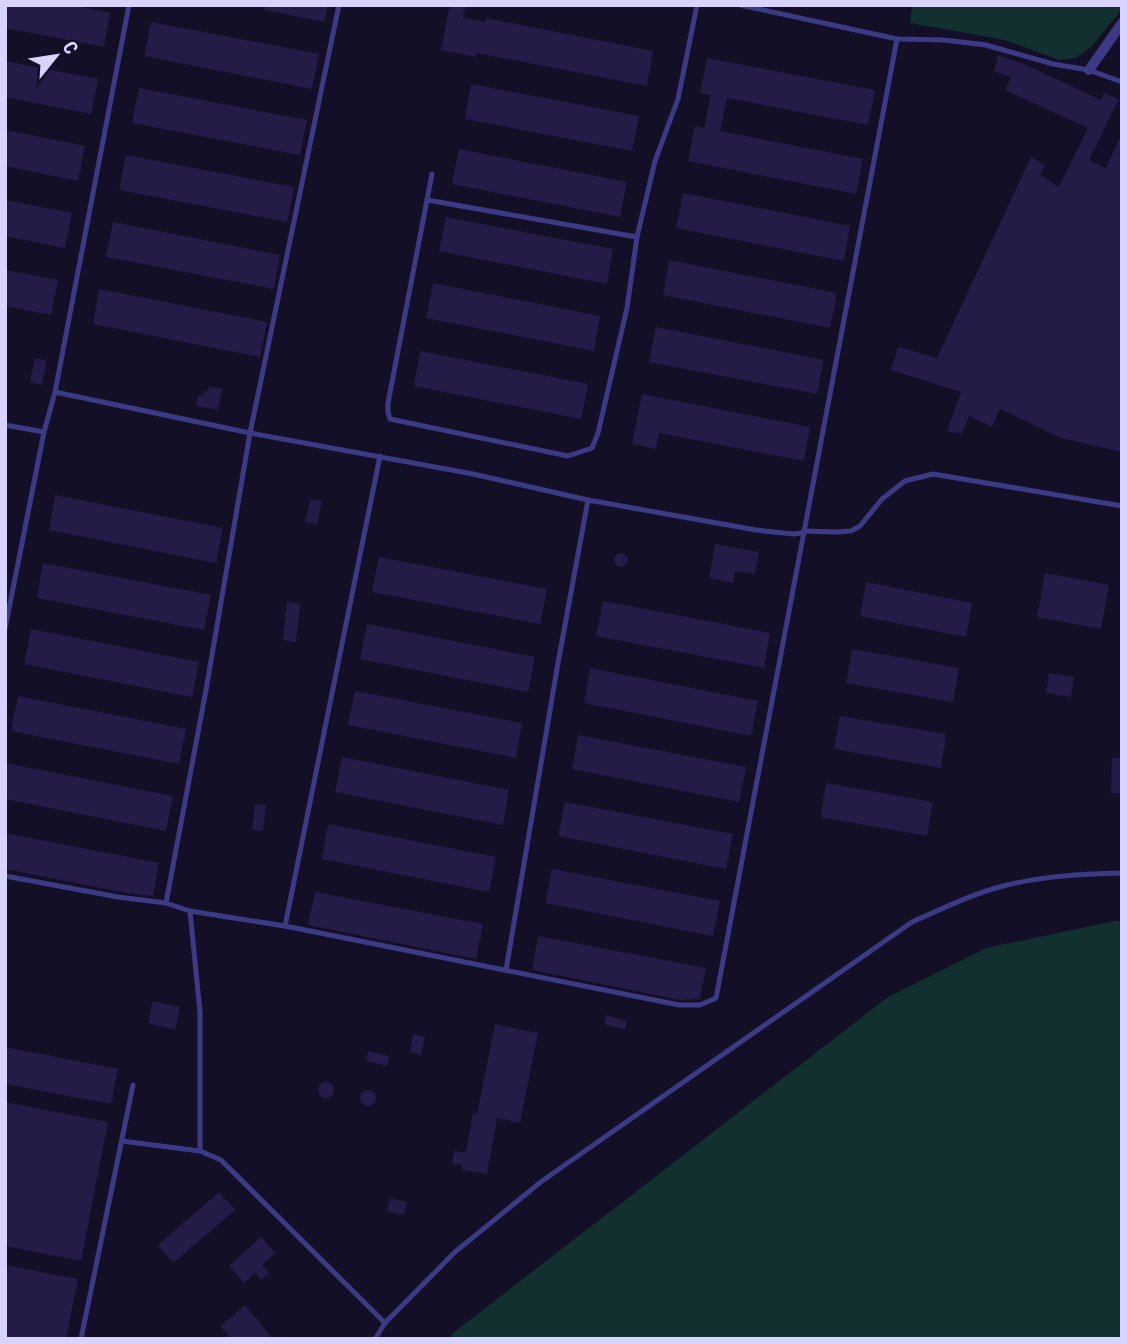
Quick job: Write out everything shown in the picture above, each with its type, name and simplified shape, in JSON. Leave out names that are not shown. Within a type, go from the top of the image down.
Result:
[{"type":"street","points":[[1089,70],[1122,23]]},
{"type":"lane","points":[[5,629],[44,432],[55,392],[129,5]]},
{"type":"lane","points":[[166,904],[250,433],[339,5]]},
{"type":"lane","points":[[432,174],[388,403],[390,419],[568,456],[593,448],[627,308],[637,237],[655,161],[678,99],[697,5]]},
{"type":"lane","points":[[740,5],[897,39],[944,40],[986,45],[1053,64],[1089,70],[1122,82]]},
{"type":"lane","points":[[5,876],[285,926],[679,1005],[700,1005],[716,998],[897,39]]},
{"type":"lane","points":[[427,200],[637,237]]},
{"type":"lane","points":[[55,392],[250,433],[472,474],[588,500],[756,530],[793,534],[804,531],[851,531],[860,526],[882,499],[905,481],[933,474],[1122,506]]},
{"type":"lane","points":[[5,425],[44,432]]},
{"type":"lane","points":[[285,926],[380,456]]},
{"type":"lane","points":[[506,970],[588,500]]},
{"type":"lane","points":[[375,1339],[385,1323],[455,1252],[542,1181],[912,922],[959,901],[1003,886],[1067,875],[1122,873]]},
{"type":"lane","points":[[190,911],[200,1012],[200,1152]]},
{"type":"lane","points":[[81,1339],[133,1085]]},
{"type":"lane","points":[[122,1141],[200,1152],[221,1160],[385,1323]]},
{"type":"green space","points":[[907,5],[1122,5],[1122,9],[1091,47],[1076,58],[1059,60],[1005,40],[910,23],[912,7]]},
{"type":"green space","points":[[1122,921],[1122,1339],[449,1339],[453,1333],[888,997],[986,948]]},
{"type":"building","points":[[5,5],[73,5],[110,13],[104,47],[5,28]]},
{"type":"building","points":[[265,5],[328,5],[324,22],[264,10]]},
{"type":"building","points":[[450,5],[466,5],[463,18],[485,22],[486,18],[653,51],[647,86],[477,53],[476,57],[441,50]]},
{"type":"building","points":[[151,22],[319,54],[312,89],[144,56]]},
{"type":"building","points":[[998,55],[1024,64],[1101,100],[1104,93],[1119,99],[1089,160],[1106,168],[1122,133],[1122,452],[1061,438],[1000,409],[992,427],[969,416],[962,434],[947,431],[961,392],[891,370],[898,347],[937,358],[1031,157],[1045,165],[1040,174],[1059,187],[1088,128],[1005,90],[1011,77],[994,71]]},
{"type":"building","points":[[707,58],[875,90],[868,125],[727,98],[720,131],[863,159],[856,194],[688,161],[695,126],[704,128],[711,95],[700,93]]},
{"type":"building","points":[[5,61],[98,79],[91,114],[5,97]]},
{"type":"building","points":[[471,84],[639,116],[632,151],[465,119]]},
{"type":"building","points":[[139,88],[307,120],[300,155],[132,123]]},
{"type":"building","points":[[5,130],[85,146],[78,181],[5,166]]},
{"type":"building","points":[[459,149],[627,182],[620,217],[452,184]]},
{"type":"building","points":[[126,155],[294,187],[287,222],[119,190]]},
{"type":"building","points":[[683,193],[850,226],[844,261],[676,228]]},
{"type":"building","points":[[5,200],[72,213],[65,248],[5,236]]},
{"type":"building","points":[[446,217],[613,249],[607,284],[439,251]]},
{"type":"building","points":[[113,222],[280,255],[274,289],[106,257]]},
{"type":"building","points":[[669,260],[837,293],[830,328],[663,295]]},
{"type":"building","points":[[5,270],[58,280],[51,315],[5,306]]},
{"type":"building","points":[[433,283],[600,316],[594,351],[426,318]]},
{"type":"building","points":[[99,289],[267,322],[260,357],[93,324]]},
{"type":"building","points":[[656,327],[824,360],[817,394],[649,362]]},
{"type":"building","points":[[420,351],[588,384],[581,419],[414,386]]},
{"type":"building","points":[[35,358],[47,361],[42,385],[30,382]]},
{"type":"building","points":[[209,386],[222,389],[218,410],[196,406],[198,395],[203,396]]},
{"type":"building","points":[[642,394],[810,427],[804,461],[659,433],[656,449],[632,444]]},
{"type":"building","points":[[55,495],[223,528],[216,563],[49,530]]},
{"type":"building","points":[[310,499],[322,501],[317,525],[305,522]]},
{"type":"building","points":[[715,544],[759,552],[755,574],[735,571],[733,583],[709,578]]},
{"type":"building","points":[[618,553],[624,553],[628,560],[624,567],[618,567],[614,563],[614,557]]},
{"type":"building","points":[[379,557],[547,589],[540,624],[372,592]]},
{"type":"building","points":[[43,563],[211,595],[204,630],[37,598]]},
{"type":"building","points":[[1045,573],[1109,585],[1101,629],[1037,617]]},
{"type":"building","points":[[866,582],[972,603],[966,637],[860,616]]},
{"type":"building","points":[[603,601],[770,633],[764,668],[596,636]]},
{"type":"building","points":[[287,602],[300,604],[296,642],[283,640]]},
{"type":"building","points":[[367,624],[535,657],[528,692],[360,659]]},
{"type":"building","points":[[31,629],[199,662],[192,697],[24,664]]},
{"type":"building","points":[[852,649],[959,668],[953,702],[846,683]]},
{"type":"building","points":[[590,668],[758,701],[751,736],[584,703]]},
{"type":"building","points":[[1049,673],[1074,677],[1071,697],[1046,693]]},
{"type":"building","points":[[355,691],[522,723],[516,758],[348,725]]},
{"type":"building","points":[[18,696],[186,729],[179,764],[11,731]]},
{"type":"building","points":[[840,716],[946,734],[941,768],[834,749]]},
{"type":"building","points":[[578,735],[746,767],[739,802],[572,769]]},
{"type":"building","points":[[342,757],[509,790],[503,825],[335,792]]},
{"type":"building","points":[[1112,758],[1122,758],[1122,793],[1111,793]]},
{"type":"building","points":[[5,763],[173,796],[166,831],[5,799]]},
{"type":"building","points":[[826,783],[933,802],[927,836],[821,817]]},
{"type":"building","points":[[565,802],[733,834],[726,869],[558,836]]},
{"type":"building","points":[[255,804],[266,805],[263,831],[252,830]]},
{"type":"building","points":[[328,824],[496,857],[489,892],[322,859]]},
{"type":"building","points":[[5,833],[159,863],[153,896],[5,869]]},
{"type":"building","points":[[552,869],[720,901],[713,936],[545,903]]},
{"type":"building","points":[[315,892],[483,924],[476,959],[308,925]]},
{"type":"building","points":[[538,936],[706,968],[700,999],[681,1000],[532,970]]},
{"type":"building","points":[[153,1001],[180,1007],[175,1030],[148,1023]]},
{"type":"building","points":[[606,1015],[627,1021],[625,1030],[604,1024]]},
{"type":"building","points":[[495,1024],[538,1033],[520,1123],[497,1118],[487,1174],[462,1170],[462,1165],[452,1164],[454,1151],[466,1152],[473,1113],[477,1114]]},
{"type":"building","points":[[413,1034],[425,1037],[421,1055],[410,1052]]},
{"type":"building","points":[[5,1047],[118,1069],[111,1104],[5,1084]]},
{"type":"building","points":[[368,1051],[389,1056],[387,1066],[366,1061]]},
{"type":"building","points":[[323,1082],[329,1082],[334,1090],[332,1096],[323,1098],[318,1093],[318,1087]]},
{"type":"building","points":[[365,1090],[371,1090],[376,1098],[374,1104],[365,1106],[360,1101],[360,1095]]},
{"type":"building","points":[[5,1102],[108,1122],[81,1261],[5,1246]]},
{"type":"building","points":[[219,1192],[235,1210],[173,1263],[158,1245]]},
{"type":"building","points":[[390,1198],[407,1202],[404,1215],[387,1211]]},
{"type":"building","points":[[261,1237],[275,1253],[262,1265],[269,1273],[261,1280],[255,1273],[244,1283],[229,1266]]},
{"type":"building","points":[[5,1265],[78,1279],[66,1339],[5,1339]]},
{"type":"building","points":[[245,1305],[273,1339],[231,1339],[221,1326]]}]
